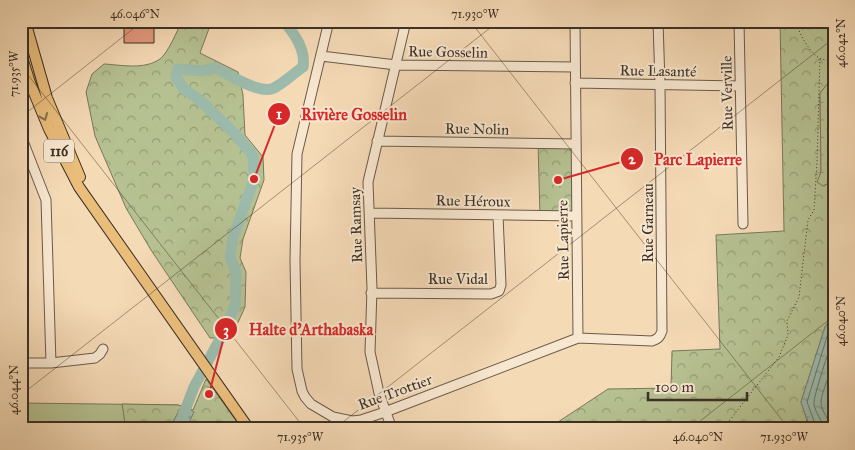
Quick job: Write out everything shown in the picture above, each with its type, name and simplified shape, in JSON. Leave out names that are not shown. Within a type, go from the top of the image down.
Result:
[{"type":"main road","name":"116","points":[[25,21],[46,98],[83,184],[105,224]]},
{"type":"main road","name":"116","points":[[21,54],[30,82],[60,152],[84,194],[248,429]]},
{"type":"street","name":"Rue Trottier","points":[[329,21],[297,154],[297,369],[302,391],[312,404],[333,417],[352,421],[361,420],[578,338],[652,341],[658,339],[661,335]]},
{"type":"street","name":"Rue Ramsay","points":[[392,429],[385,412],[370,352],[371,293],[368,182],[406,21]]},
{"type":"street","name":"Rue Lapierre","points":[[575,21],[578,338]]},
{"type":"street","name":"Rue Garneau","points":[[658,21],[661,335]]},
{"type":"street","name":"Rue Verville","points":[[739,21],[743,224]]},
{"type":"street","name":"Rue Gosselin","points":[[321,56],[396,64],[575,67]]},
{"type":"street","name":"Rue Lasanté","points":[[575,83],[740,86]]},
{"type":"street","points":[[21,136],[46,200],[51,363]]},
{"type":"street","name":"Rue Nolin","points":[[377,141],[576,144]]},
{"type":"street","name":"Rue Héroux","points":[[369,213],[577,216]]},
{"type":"street","name":"Rue Vidal","points":[[371,293],[491,294],[499,291],[501,285],[498,215]]},
{"type":"street","points":[[21,363],[51,363],[95,358],[103,349]]},
{"type":"path","points":[[796,21],[798,31],[803,39],[820,58],[834,61]]},
{"type":"path","points":[[723,429],[779,357],[788,336],[787,321],[799,297],[808,220],[814,210],[820,58]]},
{"type":"green space","points":[[182,21],[206,21],[211,23],[200,53],[238,72],[243,95],[245,135],[263,157],[264,180],[243,239],[240,258],[246,272],[245,307],[231,338],[210,338],[151,250],[126,208],[95,136],[86,92],[92,74],[104,64],[140,66],[160,59],[169,47]]},
{"type":"green space","points":[[780,21],[834,21],[834,76],[820,93],[821,172],[818,182],[824,186],[834,180],[834,313],[825,327],[801,402],[807,420],[813,429],[552,429],[555,424],[608,389],[671,388],[672,351],[720,349],[716,235],[784,231]]},
{"type":"green space","points":[[834,76],[834,180],[823,186],[817,182],[821,172],[820,93]]},
{"type":"green space","points":[[538,143],[576,144],[577,216],[540,216]]},
{"type":"green space","points":[[206,379],[242,429],[186,429],[187,426],[178,413],[169,429],[126,429],[122,404],[178,405],[193,410]]},
{"type":"green space","points":[[21,403],[178,405],[187,408],[178,413],[169,429],[21,429]]},
{"type":"water","points":[[834,313],[834,429],[821,429],[818,427],[818,429],[813,429],[807,420],[801,402],[825,327]]},
{"type":"water","points":[[187,408],[194,412],[186,429],[169,429],[178,413]]},
{"type":"building","points":[[124,21],[154,21],[154,43],[124,43]]},
{"type":"waterway","points":[[178,429],[194,387],[221,337],[235,306],[236,272],[230,257],[233,238],[254,179],[253,156],[235,134],[202,102],[184,89],[176,77],[178,69],[202,71],[216,68],[253,87],[261,89],[274,88],[303,67],[301,48],[284,21]]},
{"type":"waterway","points":[[805,429],[807,420]]},
{"type":"place","name":"Rivière Gosselin","points":[[254,179]]},
{"type":"place","name":"Parc Lapierre","points":[[558,180]]},
{"type":"place","name":"Halte d'Arthabaska","points":[[209,394]]}]
